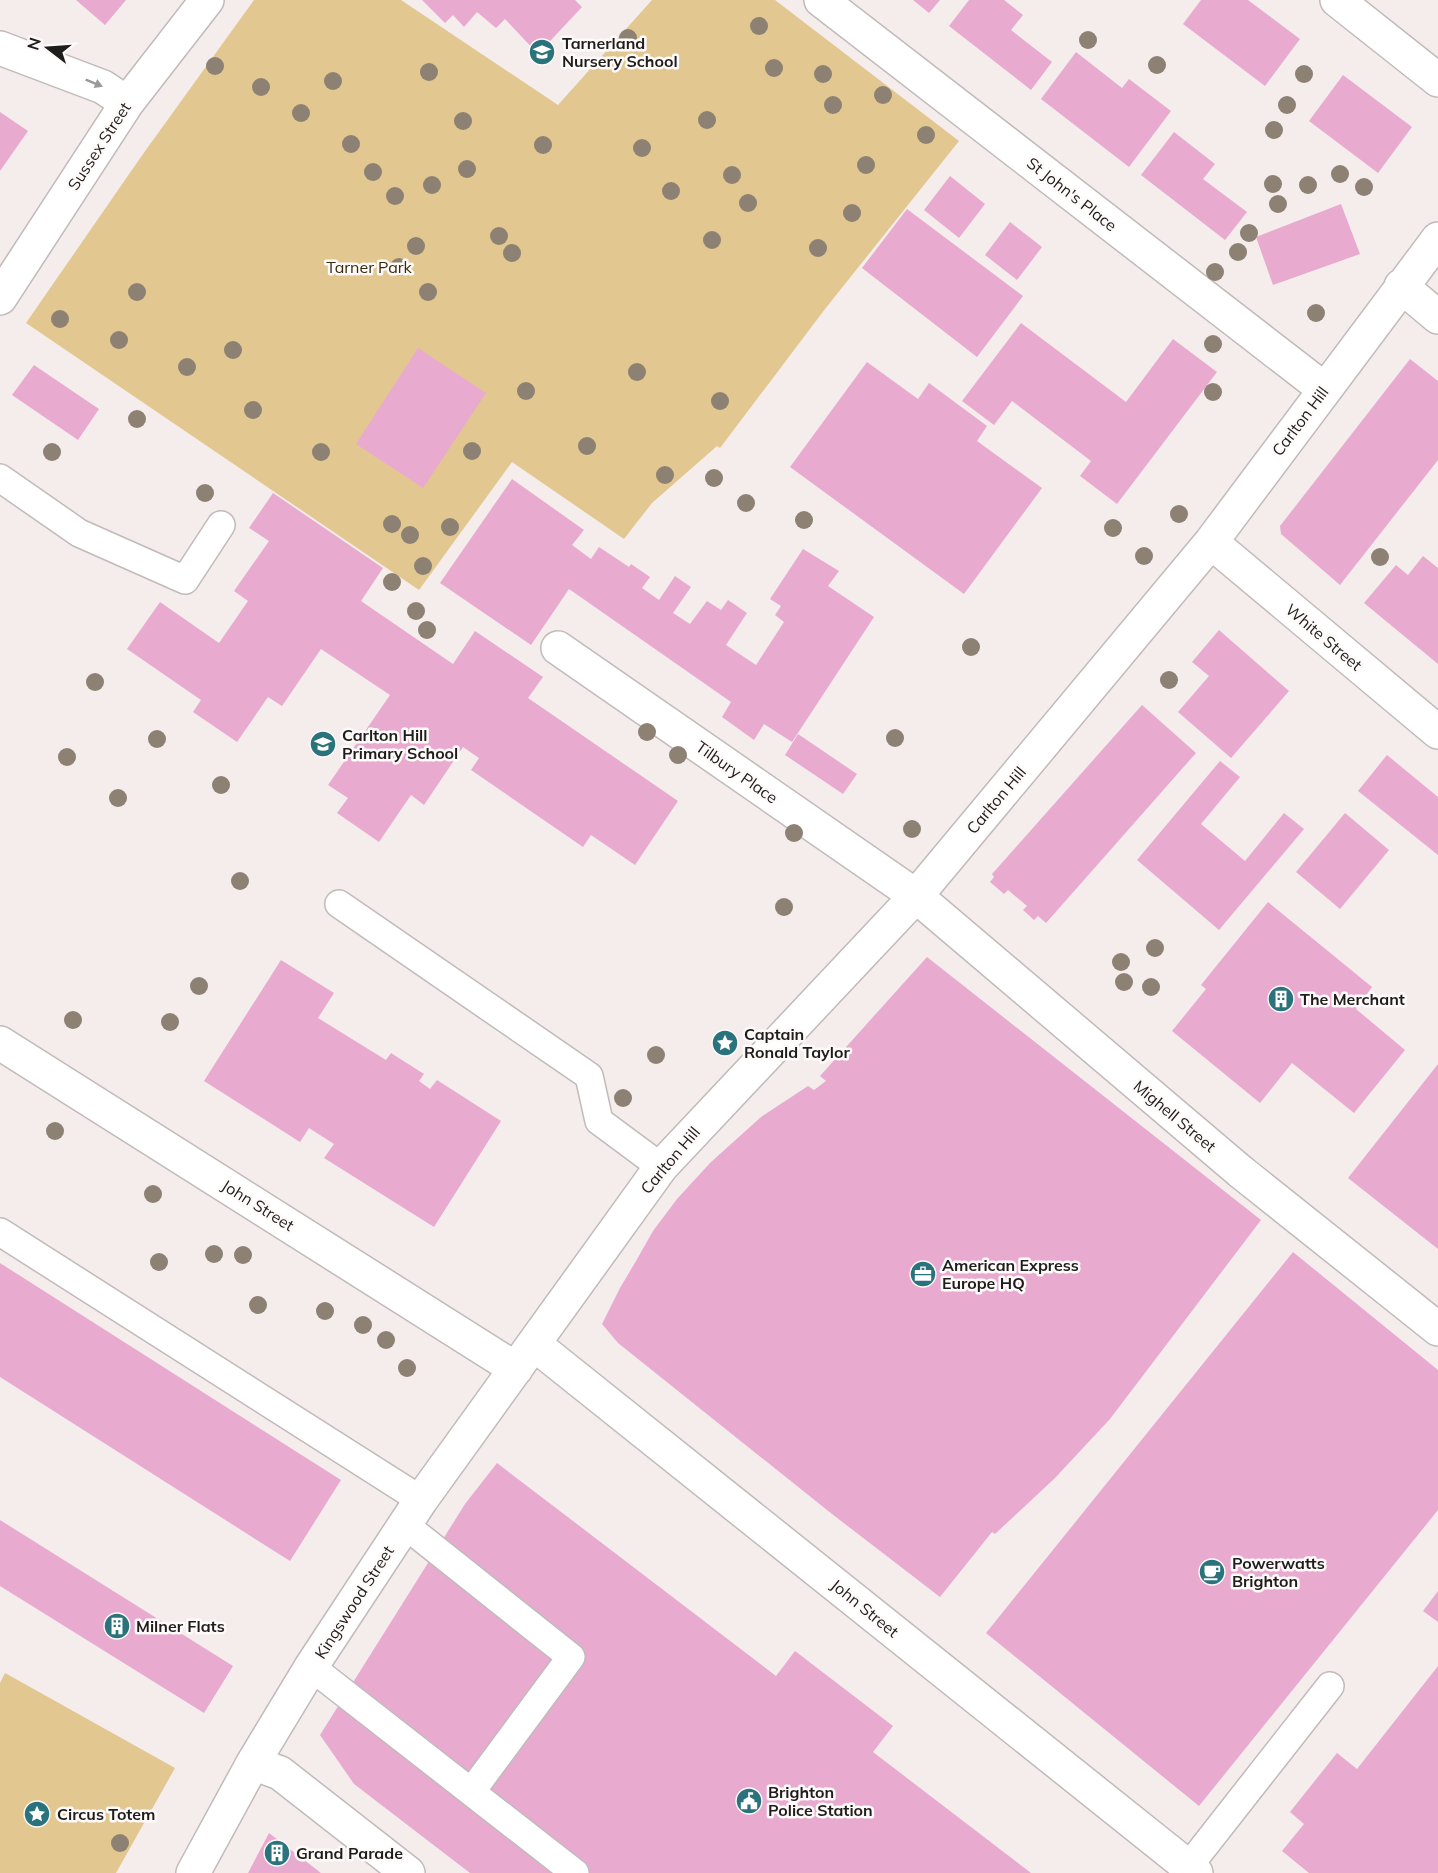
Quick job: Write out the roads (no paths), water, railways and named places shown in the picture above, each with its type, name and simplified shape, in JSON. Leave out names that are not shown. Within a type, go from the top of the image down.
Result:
[{"type":"street","name":"Sussex Street","points":[[0,298],[127,103],[207,0]]},
{"type":"street","name":"St John's Place","points":[[821,0],[1324,389]]},
{"type":"street","points":[[1337,0],[1438,80]]},
{"type":"street","points":[[0,48],[103,87],[127,103]]},
{"type":"street","name":"Carlton Hill","points":[[525,1356],[661,1167],[916,896],[1210,542],[1438,238]]},
{"type":"street","points":[[1401,286],[1438,317]]},
{"type":"street","name":"White Street","points":[[1210,542],[1438,732]]},
{"type":"street","name":"Tilbury Place","points":[[558,648],[916,896]]},
{"type":"street","name":"Mighell Street","points":[[916,896],[1241,1172],[1438,1329]]},
{"type":"street","name":"John Street","points":[[0,1043],[525,1356],[1192,1870]]},
{"type":"street","name":"Kingswood Street","points":[[193,1873],[253,1763],[311,1667],[413,1513],[525,1356]]},
{"type":"street","points":[[253,1763],[280,1773],[408,1873]]},
{"type":"lane","points":[[0,478],[79,532],[184,579],[221,525]]},
{"type":"lane","points":[[339,904],[588,1076],[599,1121],[661,1167]]},
{"type":"lane","points":[[0,1232],[413,1513],[571,1658],[471,1792]]},
{"type":"lane","points":[[311,1667],[575,1873]]},
{"type":"lane","points":[[1192,1870],[1330,1686]]},
{"type":"place","name":"Tarnerland Nursery School","points":[[542,52]]},
{"type":"place","name":"Carlton Hill Primary School","points":[[323,744]]},
{"type":"place","name":"The Merchant","points":[[1281,999]]},
{"type":"place","name":"Captain Ronald Taylor","points":[[725,1043]]},
{"type":"place","name":"American Express Europe HQ","points":[[923,1274]]},
{"type":"place","name":"Powerwatts Brighton","points":[[1212,1572]]},
{"type":"place","name":"Milner Flats","points":[[117,1626]]},
{"type":"place","name":"Brighton Police Station","points":[[749,1801]]},
{"type":"place","name":"Circus Totem","points":[[37,1814]]},
{"type":"place","name":"Grand Parade","points":[[277,1853]]},
{"type":"park label","name":"Tarner Park","points":[[369,267]]}]
